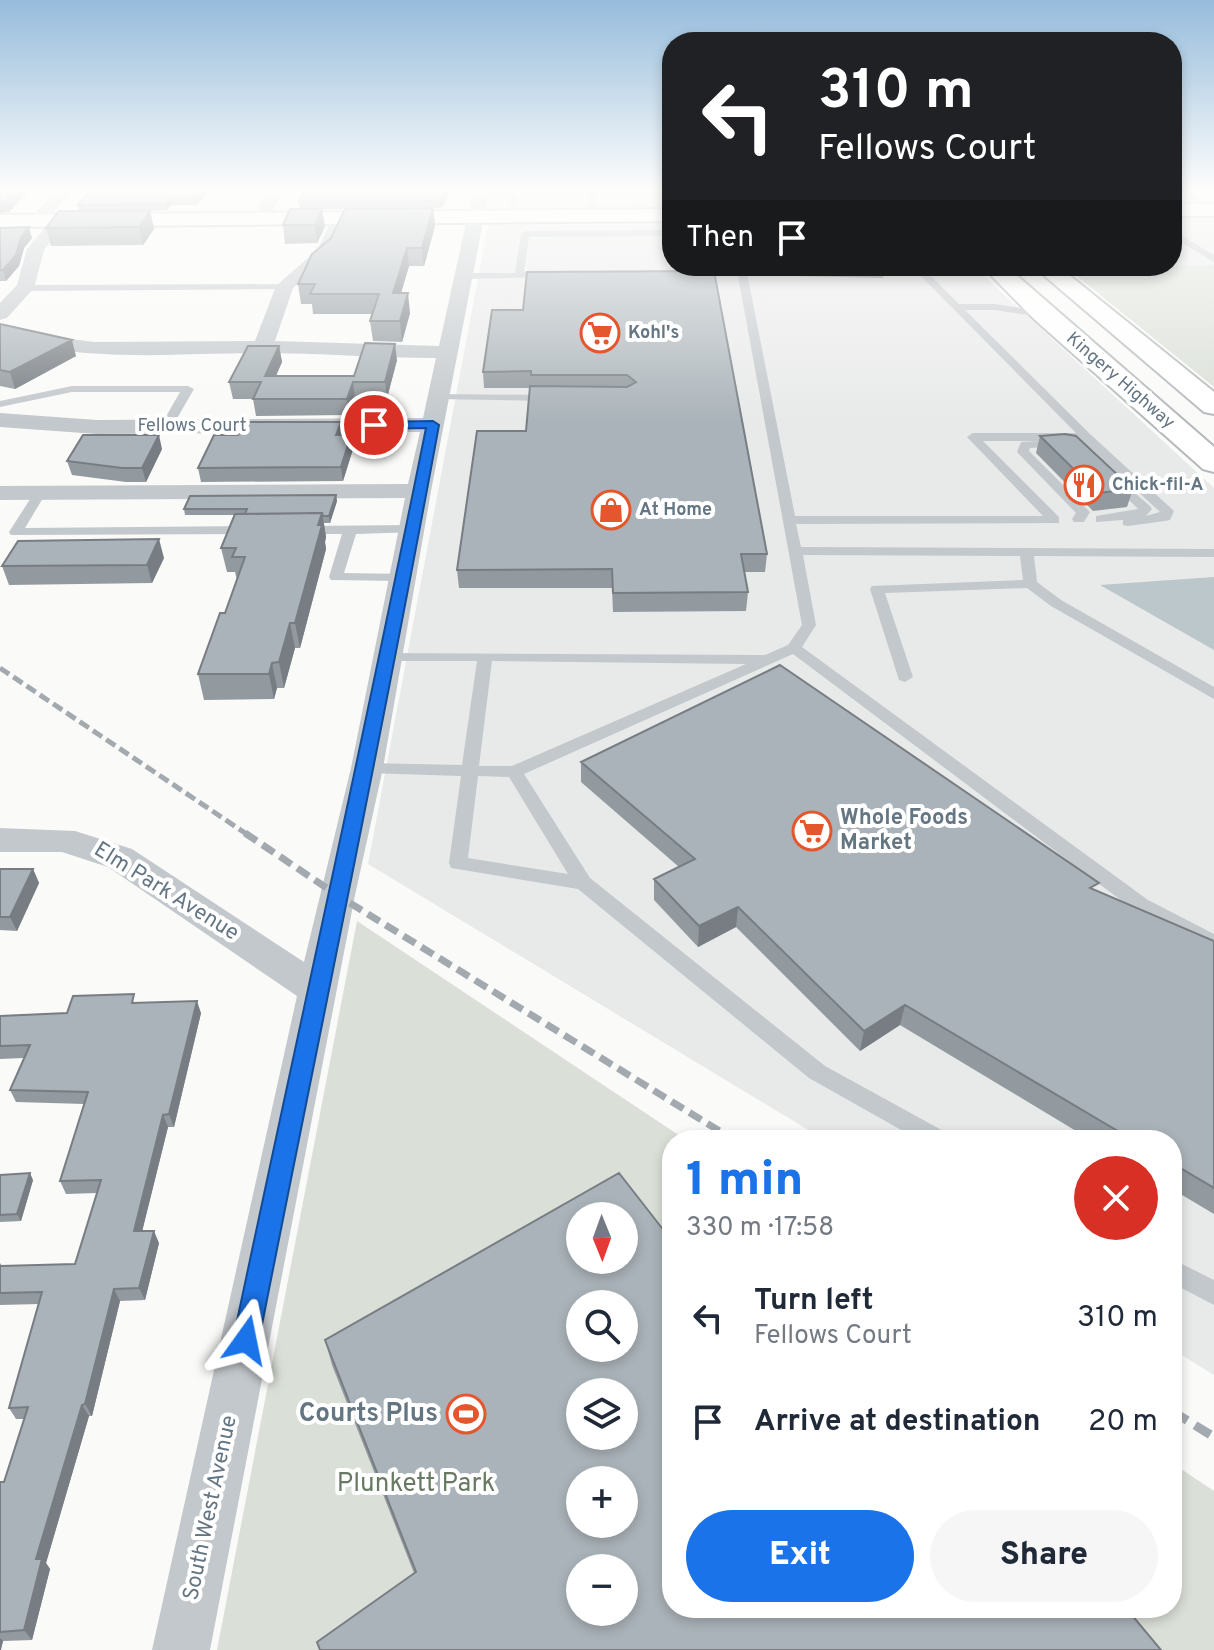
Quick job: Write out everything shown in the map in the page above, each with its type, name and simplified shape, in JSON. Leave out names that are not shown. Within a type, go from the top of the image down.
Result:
[{"type":"main road","name":"Kingery Highway","points":[[1056,276],[1214,406]]},
{"type":"main road","name":"Kingery Highway","points":[[1016,277],[1043,314],[1214,463]]},
{"type":"main road","points":[[1016,277],[1137,356],[1185,383]]},
{"type":"street","points":[[0,314],[25,288],[32,268]]},
{"type":"street","points":[[263,347],[285,286],[306,268]]},
{"type":"street","name":"South West Avenue","points":[[181,1650],[367,768],[419,491],[467,268]]},
{"type":"street","points":[[0,330],[86,347],[263,347],[449,352]]},
{"type":"street","name":"Fellows Court","points":[[0,420],[67,426],[166,427],[436,411]]},
{"type":"street","points":[[0,493],[419,491]]},
{"type":"street","name":"Elm Park Avenue","points":[[0,840],[46,838],[88,842],[120,858],[318,991]]},
{"type":"lane","points":[[519,275],[520,268]]},
{"type":"lane","points":[[465,276],[561,275]]},
{"type":"lane","points":[[367,768],[514,772],[794,648],[809,625],[742,276]]},
{"type":"lane","points":[[926,276],[1086,437],[1167,511],[1165,517],[1153,521],[1119,523],[1101,519]]},
{"type":"lane","points":[[958,307],[990,302],[1016,277]]},
{"type":"lane","points":[[25,288],[285,286]]},
{"type":"lane","points":[[958,307],[994,307],[1043,314]]},
{"type":"lane","points":[[0,404],[72,389],[188,389],[166,427]]},
{"type":"lane","points":[[436,411],[564,398]]},
{"type":"lane","points":[[1054,520],[973,437],[1086,437]]},
{"type":"lane","points":[[789,520],[1101,519],[1140,514],[1145,509],[1080,448],[1056,443],[1025,445],[1023,452],[1083,512],[1079,519]]},
{"type":"lane","points":[[40,493],[16,532],[271,530]]},
{"type":"lane","points":[[286,530],[412,529]]},
{"type":"lane","points":[[350,530],[336,577],[402,577]]},
{"type":"lane","points":[[795,551],[1214,553]]},
{"type":"lane","points":[[1027,552],[1030,584]]},
{"type":"lane","points":[[905,677],[877,589],[1030,584],[1056,603],[1214,694]]},
{"type":"lane","points":[[794,648],[1141,905],[1214,943]]},
{"type":"lane","points":[[388,656],[769,660]]},
{"type":"lane","points":[[485,657],[458,863],[583,883]]},
{"type":"lane","points":[[514,772],[583,883],[817,1072],[921,1130]]},
{"type":"lane","points":[[1182,1275],[1214,1293]]},
{"type":"shaded area","points":[[480,268],[662,268],[662,276],[984,276],[1214,488],[1214,1375],[1182,1355],[1182,1130],[808,1130],[368,864]]},
{"type":"shaded area","points":[[1214,577],[1214,650],[1100,585]]},
{"type":"green space","points":[[1182,268],[1214,268],[1214,387],[1077,276],[1182,276]]},
{"type":"green space","name":"Plunkett Park","points":[[357,921],[671,1130],[662,1130],[662,1618],[1182,1618],[1182,1470],[1214,1491],[1214,1650],[217,1650]]},
{"type":"building","points":[[305,268],[401,268],[393,293],[408,293],[400,321],[370,321],[379,294],[310,294],[315,284],[298,284]]},
{"type":"building","points":[[662,271],[662,276],[715,276],[767,554],[741,554],[748,592],[613,593],[612,569],[457,570],[477,431],[526,431],[530,386],[627,387],[636,382],[627,375],[483,372],[492,310],[523,310],[527,272]]},
{"type":"building","points":[[0,324],[72,340],[10,372],[0,370]]},
{"type":"building","points":[[365,343],[395,344],[385,382],[353,382],[347,399],[253,399],[261,382],[229,382],[248,346],[279,346],[265,376],[354,376]]},
{"type":"building","points":[[244,422],[341,422],[336,435],[351,435],[341,467],[198,468],[214,435],[238,435]]},
{"type":"building","points":[[83,435],[159,435],[142,468],[122,468],[67,461]]},
{"type":"building","points":[[1040,436],[1076,436],[1133,489],[1098,493]]},
{"type":"building","points":[[336,495],[329,516],[322,513],[245,514],[247,509],[184,509],[190,496]]},
{"type":"building","points":[[322,513],[318,525],[322,525],[295,623],[290,623],[279,662],[272,663],[269,674],[198,674],[245,557],[232,557],[236,548],[221,548],[235,514]]},
{"type":"building","points":[[159,539],[147,565],[2,566],[18,541]]},
{"type":"building","points":[[780,665],[1099,883],[1090,888],[1214,941],[1214,1188],[1182,1169],[1182,1130],[1116,1130],[905,1005],[864,1031],[738,907],[699,926],[654,879],[695,859],[581,762]]},
{"type":"building","points":[[0,869],[33,869],[10,917],[0,917]]},
{"type":"building","points":[[134,994],[132,1003],[197,1001],[169,1114],[163,1115],[134,1231],[154,1231],[139,1288],[114,1289],[85,1404],[82,1405],[36,1559],[42,1559],[24,1630],[0,1632],[0,1482],[4,1482],[28,1407],[9,1408],[42,1292],[0,1293],[0,1266],[75,1264],[101,1180],[60,1181],[88,1092],[10,1090],[30,1045],[0,1046],[0,1016],[67,1013],[73,996]]},
{"type":"building","points":[[30,1173],[17,1214],[0,1215],[0,1175]]},
{"type":"building","name":"Courts Plus","points":[[619,1173],[662,1228],[662,1618],[1134,1618],[1161,1650],[320,1650],[317,1642],[416,1572],[325,1340],[566,1203],[566,1274],[638,1274],[638,1202],[568,1202]]},
{"type":"railway","points":[[0,668],[248,835]]},
{"type":"railway","points":[[245,833],[337,895],[718,1130]]},
{"type":"railway","points":[[1182,1417],[1214,1437]]},
{"type":"place","name":"Kohl's","points":[[600,333]]},
{"type":"place","name":"Chick-fil-A","points":[[1084,485]]},
{"type":"place","name":"At Home","points":[[611,510]]},
{"type":"place","name":"Whole Foods Market","points":[[812,831]]},
{"type":"place","name":"Courts Plus","points":[[466,1414]]},
{"type":"route","points":[[246,1340],[337,895],[367,768],[433,425],[374,425]]}]
